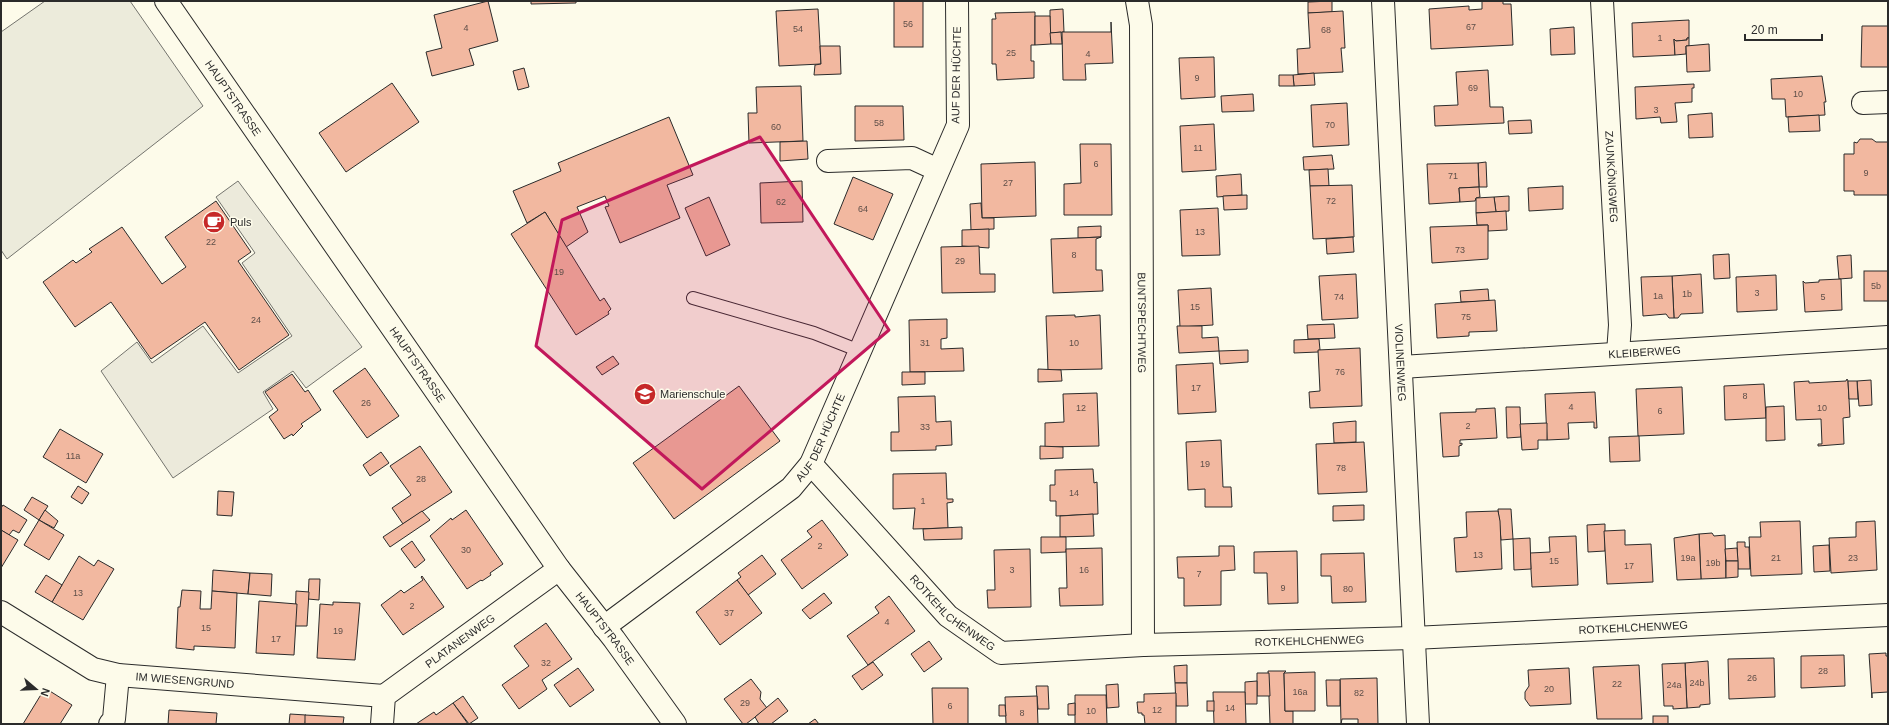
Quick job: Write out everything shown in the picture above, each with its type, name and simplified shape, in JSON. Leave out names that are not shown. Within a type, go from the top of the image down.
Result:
[{"type":"street","name":"HAUPTSTRASSE","points":[[166,1],[558,569],[604,627],[675,724]]},
{"type":"street","name":"AUF DER HÜCHTE","points":[[604,627],[791,488],[811,464],[958,125],[957,1]]},
{"type":"street","name":"BUNTSPECHTWEG","points":[[1137,1],[1141,25],[1144,645]]},
{"type":"street","name":"VIOLINENWEG","points":[[1383,1],[1402,367],[1418,724]]},
{"type":"street","name":"ZAUNKÖNIGWEG","points":[[1602,1],[1620,325],[1618,353]]},
{"type":"street","points":[[1862,103],[1888,102]]},
{"type":"street","points":[[828,160],[912,158],[938,170]]},
{"type":"street","name":"KLEIBERWEG","points":[[1402,367],[1888,337]]},
{"type":"street","name":"ROTKEHLCHENWEG","points":[[811,464],[948,616],[1001,653],[1144,645],[1413,638],[1888,615]]},
{"type":"street","name":"PLATANENWEG","points":[[384,696],[558,569]]},
{"type":"street","name":"IM WIESENGRUND","points":[[1,612],[93,669],[118,675],[384,696]]},
{"type":"street","points":[[110,724],[114,718],[118,675]]},
{"type":"street","points":[[382,724],[384,696]]},
{"type":"lane","points":[[693,298],[814,333],[860,351]]},
{"type":"highlighted area","points":[[760,137],[889,330],[702,489],[536,346],[562,220]]},
{"type":"shaded area","points":[[45,1],[130,1],[203,106],[7,259],[1,250],[1,32]]},
{"type":"shaded area","points":[[238,181],[362,347],[306,388],[293,371],[263,392],[273,409],[173,478],[101,371],[137,342],[152,363],[203,326],[238,373],[292,336],[242,263],[255,253],[216,197]]},
{"type":"building","points":[[488,1],[498,41],[469,49],[474,65],[432,76],[426,52],[442,48],[434,15]]},
{"type":"building","points":[[531,1],[576,1],[576,3],[531,4]]},
{"type":"building","points":[[894,1],[923,1],[923,47],[894,47]]},
{"type":"building","points":[[1332,1],[1332,12],[1308,13],[1308,2]]},
{"type":"building","points":[[1482,1],[1503,1],[1503,4],[1511,4],[1513,45],[1431,49],[1429,9],[1469,6],[1469,10],[1482,9]]},
{"type":"building","points":[[818,9],[821,64],[779,66],[776,11]]},
{"type":"building","points":[[1063,9],[1064,32],[1050,33],[1050,10]]},
{"type":"building","points":[[1343,11],[1345,48],[1341,48],[1343,72],[1298,74],[1297,49],[1310,48],[1308,13]]},
{"type":"building","points":[[1035,12],[1035,45],[1031,45],[1031,61],[1034,61],[1034,78],[997,80],[996,64],[992,64],[992,19],[996,19],[995,13]]},
{"type":"building","points":[[1035,16],[1050,16],[1051,44],[1035,45]]},
{"type":"building","points":[[1689,20],[1689,38],[1687,38],[1687,40],[1676,41],[1674,39],[1675,55],[1633,57],[1632,23]]},
{"type":"building","points":[[1111,22],[1113,63],[1085,64],[1086,80],[1063,80],[1062,32],[1111,32]]},
{"type":"building","points":[[1862,26],[1888,26],[1888,67],[1861,67]]},
{"type":"building","points":[[1574,27],[1575,54],[1551,55],[1550,29]]},
{"type":"building","points":[[1061,32],[1062,44],[1051,44],[1050,33]]},
{"type":"building","points":[[1687,38],[1689,38],[1689,46],[1686,46],[1686,54],[1675,55],[1674,39],[1676,41],[1687,40]]},
{"type":"building","points":[[1709,44],[1710,71],[1687,72],[1686,46]]},
{"type":"building","points":[[820,46],[840,46],[841,74],[814,75],[815,65],[821,64]]},
{"type":"building","points":[[1214,57],[1215,97],[1181,99],[1179,58]]},
{"type":"building","points":[[524,68],[529,87],[518,90],[513,71]]},
{"type":"building","points":[[1488,70],[1490,107],[1503,107],[1504,123],[1435,126],[1434,106],[1458,105],[1456,72]]},
{"type":"building","points":[[1314,73],[1315,85],[1294,86],[1293,75]]},
{"type":"building","points":[[1279,75],[1293,75],[1294,86],[1279,86]]},
{"type":"building","points":[[1822,76],[1826,102],[1824,102],[1825,115],[1786,117],[1785,99],[1772,99],[1771,79]]},
{"type":"building","points":[[392,83],[419,122],[346,172],[319,133]]},
{"type":"building","points":[[1694,84],[1694,88],[1692,88],[1692,102],[1675,103],[1677,122],[1661,123],[1660,117],[1636,119],[1635,87]]},
{"type":"building","points":[[801,86],[803,141],[749,143],[748,113],[757,113],[756,87]]},
{"type":"building","points":[[1253,94],[1254,111],[1222,112],[1221,96]]},
{"type":"building","points":[[1347,103],[1349,145],[1313,147],[1311,105]]},
{"type":"building","points":[[855,106],[903,106],[904,140],[855,141]]},
{"type":"building","points":[[1712,113],[1713,137],[1689,138],[1688,115]]},
{"type":"building","points":[[1819,115],[1820,131],[1789,132],[1788,117]]},
{"type":"building","points":[[669,117],[693,175],[667,185],[680,218],[620,243],[605,207],[609,206],[605,196],[577,207],[588,232],[566,247],[545,212],[527,223],[513,191],[561,171],[558,163]]},
{"type":"building","points":[[1531,120],[1532,133],[1509,134],[1508,121]]},
{"type":"building","points":[[1214,124],[1216,170],[1182,172],[1180,126]]},
{"type":"building","points":[[1860,139],[1872,139],[1876,142],[1888,142],[1888,195],[1854,195],[1854,191],[1844,191],[1844,154],[1854,154],[1854,142],[1857,143]]},
{"type":"building","points":[[807,141],[808,159],[780,161],[780,142]]},
{"type":"building","points":[[1080,144],[1111,144],[1112,215],[1064,215],[1064,184],[1081,183]]},
{"type":"building","points":[[1332,155],[1334,169],[1304,170],[1303,157]]},
{"type":"building","points":[[1035,162],[1036,216],[982,218],[981,164]]},
{"type":"building","points":[[1486,162],[1487,187],[1479,187],[1478,163]]},
{"type":"building","points":[[1478,163],[1479,187],[1459,188],[1460,202],[1429,204],[1427,164]]},
{"type":"building","points":[[1328,169],[1329,186],[1310,186],[1309,170]]},
{"type":"building","points":[[1241,174],[1242,195],[1217,197],[1216,176]]},
{"type":"building","points":[[853,177],[893,194],[873,240],[834,224]]},
{"type":"building","points":[[802,181],[803,222],[761,223],[760,183]]},
{"type":"building","points":[[1352,185],[1354,237],[1313,239],[1310,186]]},
{"type":"building","points":[[1563,186],[1563,209],[1529,211],[1528,188]]},
{"type":"building","points":[[1479,187],[1480,197],[1476,198],[1475,201],[1460,202],[1459,188]]},
{"type":"building","points":[[1247,195],[1247,209],[1224,210],[1223,196]]},
{"type":"building","points":[[1509,196],[1509,211],[1496,212],[1494,197]]},
{"type":"building","points":[[709,197],[730,245],[706,256],[685,208]]},
{"type":"building","points":[[1494,197],[1496,212],[1476,213],[1476,198]]},
{"type":"building","points":[[216,201],[251,252],[238,261],[289,335],[239,370],[205,322],[151,359],[111,302],[75,327],[43,282],[73,260],[76,263],[92,252],[89,249],[122,227],[162,284],[186,267],[165,237]]},
{"type":"building","points":[[981,203],[982,218],[994,218],[994,229],[971,230],[970,204]]},
{"type":"building","points":[[1218,208],[1220,255],[1182,256],[1180,210]]},
{"type":"building","points":[[1506,211],[1507,230],[1488,231],[1488,225],[1477,225],[1476,213]]},
{"type":"building","points":[[545,212],[600,301],[604,298],[611,309],[608,312],[609,314],[576,335],[511,234]]},
{"type":"building","points":[[1488,225],[1488,259],[1432,263],[1430,227]]},
{"type":"building","points":[[1101,226],[1101,237],[1078,238],[1078,227]]},
{"type":"building","points":[[989,229],[989,248],[962,246],[962,230]]},
{"type":"building","points":[[1101,237],[1096,239],[1096,270],[1102,270],[1103,291],[1053,293],[1051,239]]},
{"type":"building","points":[[1353,237],[1354,252],[1327,254],[1326,239]]},
{"type":"building","points":[[979,246],[980,274],[995,274],[995,292],[942,293],[941,247]]},
{"type":"building","points":[[1729,254],[1730,278],[1714,279],[1713,255]]},
{"type":"building","points":[[1851,255],[1852,278],[1839,279],[1837,256]]},
{"type":"building","points":[[1864,271],[1888,271],[1888,301],[1864,301]]},
{"type":"building","points":[[1356,274],[1358,318],[1322,320],[1319,276]]},
{"type":"building","points":[[1701,274],[1703,313],[1681,314],[1678,318],[1674,318],[1672,276]]},
{"type":"building","points":[[1776,275],[1777,310],[1737,312],[1736,277]]},
{"type":"building","points":[[1672,276],[1674,318],[1669,318],[1666,314],[1643,316],[1641,277]]},
{"type":"building","points":[[1841,279],[1842,310],[1805,312],[1803,281],[1805,283],[1819,282],[1819,280]]},
{"type":"building","points":[[1211,288],[1213,325],[1180,327],[1178,290]]},
{"type":"building","points":[[1488,289],[1489,301],[1461,302],[1460,291]]},
{"type":"building","points":[[1495,300],[1497,331],[1469,332],[1469,336],[1437,338],[1435,304]]},
{"type":"building","points":[[1075,315],[1075,317],[1100,315],[1102,369],[1048,370],[1046,316]]},
{"type":"building","points":[[947,319],[947,338],[941,339],[941,349],[963,348],[964,371],[910,372],[909,320]]},
{"type":"building","points":[[1334,324],[1335,338],[1308,339],[1307,325]]},
{"type":"building","points":[[1177,326],[1202,326],[1202,338],[1218,337],[1219,351],[1179,353]]},
{"type":"building","points":[[1319,339],[1320,350],[1318,352],[1294,353],[1294,340]]},
{"type":"building","points":[[1360,348],[1362,406],[1310,408],[1309,392],[1320,391],[1318,350]]},
{"type":"building","points":[[1248,350],[1248,362],[1220,364],[1219,351]]},
{"type":"building","points":[[613,356],[619,364],[602,375],[596,367]]},
{"type":"building","points":[[1213,363],[1216,412],[1178,414],[1176,365]]},
{"type":"building","points":[[365,368],[399,416],[367,438],[333,391]]},
{"type":"building","points":[[1038,369],[1061,370],[1062,381],[1038,382]]},
{"type":"building","points":[[902,372],[925,372],[925,384],[902,385]]},
{"type":"building","points":[[292,374],[305,392],[308,390],[321,410],[301,424],[303,426],[293,436],[292,434],[284,439],[269,417],[278,410],[265,392]]},
{"type":"building","points":[[1847,379],[1850,417],[1843,418],[1844,444],[1818,446],[1818,444],[1822,444],[1821,419],[1796,420],[1794,382],[1809,381],[1809,383],[1846,381]]},
{"type":"building","points":[[1871,380],[1872,405],[1859,406],[1857,381]]},
{"type":"building","points":[[1848,381],[1857,381],[1858,399],[1849,399]]},
{"type":"building","points":[[1764,384],[1766,418],[1725,420],[1724,386]]},
{"type":"building","points":[[739,386],[780,441],[674,519],[633,463]]},
{"type":"building","points":[[1682,387],[1684,434],[1638,436],[1636,389]]},
{"type":"building","points":[[1595,392],[1597,428],[1594,428],[1594,422],[1568,423],[1569,439],[1547,440],[1545,394]]},
{"type":"building","points":[[1097,393],[1099,446],[1045,447],[1045,423],[1064,422],[1063,394]]},
{"type":"building","points":[[935,396],[936,422],[951,421],[952,445],[936,446],[936,450],[891,451],[891,432],[899,432],[898,397]]},
{"type":"building","points":[[1784,406],[1785,440],[1766,441],[1766,407]]},
{"type":"building","points":[[1506,407],[1520,407],[1521,437],[1507,438]]},
{"type":"building","points":[[1495,408],[1497,438],[1460,440],[1460,444],[1462,443],[1462,445],[1459,446],[1459,456],[1443,457],[1440,413],[1476,412],[1476,409]]},
{"type":"building","points":[[1356,421],[1356,442],[1334,443],[1333,423]]},
{"type":"building","points":[[1547,423],[1547,440],[1538,440],[1538,449],[1522,450],[1520,424]]},
{"type":"building","points":[[60,429],[103,454],[86,483],[43,457]]},
{"type":"building","points":[[1639,436],[1640,461],[1610,462],[1609,437]]},
{"type":"building","points":[[1221,440],[1223,487],[1231,487],[1232,507],[1205,507],[1205,489],[1188,490],[1186,442]]},
{"type":"building","points":[[1364,442],[1367,492],[1318,494],[1316,444]]},
{"type":"building","points":[[420,446],[452,492],[403,524],[392,508],[411,495],[390,466]]},
{"type":"building","points":[[1040,446],[1063,447],[1063,458],[1040,459]]},
{"type":"building","points":[[381,452],[389,463],[370,476],[363,465]]},
{"type":"building","points":[[1093,469],[1094,483],[1097,482],[1098,514],[1056,516],[1056,501],[1050,501],[1050,485],[1055,485],[1055,470]]},
{"type":"building","points":[[946,473],[947,499],[953,499],[953,502],[947,503],[948,528],[913,529],[915,508],[893,509],[893,474]]},
{"type":"building","points":[[78,486],[89,493],[82,504],[71,497]]},
{"type":"building","points":[[218,491],[234,492],[232,516],[217,515]]},
{"type":"building","points":[[32,497],[48,506],[39,520],[24,510]]},
{"type":"building","points":[[3,505],[27,520],[19,533],[13,530],[9,535],[1,530],[1,508]]},
{"type":"building","points":[[1364,505],[1364,520],[1333,521],[1333,506]]},
{"type":"building","points":[[1498,509],[1511,509],[1513,539],[1501,540]]},
{"type":"building","points":[[45,510],[58,521],[54,528],[39,520]]},
{"type":"building","points":[[466,510],[503,564],[490,573],[491,575],[467,589],[430,536],[451,518],[452,520]]},
{"type":"building","points":[[422,511],[430,520],[390,547],[383,537]]},
{"type":"building","points":[[1498,511],[1500,521],[1502,569],[1456,572],[1454,538],[1467,537],[1466,512]]},
{"type":"building","points":[[1093,514],[1094,536],[1060,537],[1060,516]]},
{"type":"building","points":[[39,520],[64,535],[49,560],[24,545]]},
{"type":"building","points":[[822,520],[848,555],[802,589],[781,560],[812,537],[807,531]]},
{"type":"building","points":[[1800,521],[1802,574],[1751,576],[1749,537],[1761,537],[1760,522]]},
{"type":"building","points":[[1875,521],[1877,570],[1831,573],[1829,538],[1856,537],[1856,522]]},
{"type":"building","points":[[1605,524],[1605,551],[1588,552],[1587,525]]},
{"type":"building","points":[[962,527],[962,539],[924,540],[923,529]]},
{"type":"building","points":[[1,530],[18,540],[1,568]]},
{"type":"building","points":[[1625,530],[1625,545],[1651,544],[1653,582],[1607,584],[1604,531]]},
{"type":"building","points":[[1712,533],[1714,536],[1725,535],[1726,578],[1701,579],[1699,534]]},
{"type":"building","points":[[1699,534],[1701,579],[1677,580],[1674,538]]},
{"type":"building","points":[[1576,536],[1578,585],[1532,587],[1530,553],[1550,552],[1549,537]]},
{"type":"building","points":[[1041,537],[1066,537],[1066,552],[1041,553]]},
{"type":"building","points":[[1530,538],[1531,569],[1514,570],[1513,539]]},
{"type":"building","points":[[412,541],[425,560],[415,568],[401,549]]},
{"type":"building","points":[[1737,542],[1745,542],[1745,547],[1749,547],[1750,569],[1738,569]]},
{"type":"building","points":[[1829,545],[1830,571],[1814,572],[1813,546]]},
{"type":"building","points":[[1219,546],[1234,546],[1235,570],[1221,571],[1221,605],[1184,606],[1184,578],[1178,578],[1177,557],[1219,556]]},
{"type":"building","points":[[1102,548],[1103,605],[1060,606],[1059,588],[1067,588],[1066,549]]},
{"type":"building","points":[[1737,548],[1738,561],[1726,561],[1725,549]]},
{"type":"building","points":[[1030,549],[1031,607],[988,608],[987,590],[995,590],[994,550]]},
{"type":"building","points":[[1297,551],[1298,603],[1268,604],[1267,573],[1254,573],[1254,552]]},
{"type":"building","points":[[1364,553],[1366,602],[1332,603],[1331,576],[1321,576],[1321,554]]},
{"type":"building","points":[[762,555],[776,574],[748,595],[737,580],[741,577],[738,573]]},
{"type":"building","points":[[79,556],[94,566],[98,560],[114,569],[83,620],[52,602]]},
{"type":"building","points":[[1726,561],[1738,561],[1738,577],[1726,578]]},
{"type":"building","points":[[213,570],[250,573],[248,594],[212,591]]},
{"type":"building","points":[[250,573],[272,574],[271,596],[248,594]]},
{"type":"building","points":[[46,575],[62,585],[52,602],[35,592]]},
{"type":"building","points":[[422,576],[444,607],[403,635],[381,605],[401,590],[404,593],[423,580],[421,577]]},
{"type":"building","points":[[309,579],[320,579],[319,600],[308,599]]},
{"type":"building","points":[[737,580],[762,613],[720,645],[696,612]]},
{"type":"building","points":[[182,590],[201,591],[200,609],[211,609],[212,591],[237,593],[235,648],[194,646],[194,650],[176,648],[178,607],[180,607]]},
{"type":"building","points":[[296,591],[309,592],[307,626],[295,626]]},
{"type":"building","points":[[824,593],[832,603],[810,619],[802,610]]},
{"type":"building","points":[[889,596],[915,631],[868,665],[847,636],[879,613],[875,607]]},
{"type":"building","points":[[259,601],[297,604],[294,655],[256,653]]},
{"type":"building","points":[[333,602],[360,603],[355,660],[317,658],[320,604],[333,605]]},
{"type":"building","points":[[546,623],[572,659],[542,680],[547,689],[519,709],[502,685],[529,666],[514,646]]},
{"type":"building","points":[[929,641],[942,659],[924,672],[911,654]]},
{"type":"building","points":[[1886,653],[1886,656],[1888,656],[1888,692],[1872,693],[1872,698],[1869,654]]},
{"type":"building","points":[[1844,655],[1845,686],[1801,688],[1801,656]]},
{"type":"building","points":[[1774,658],[1775,697],[1729,699],[1728,659]]},
{"type":"building","points":[[1708,661],[1710,704],[1700,705],[1700,707],[1687,708],[1685,663]]},
{"type":"building","points":[[873,662],[883,675],[862,690],[852,676]]},
{"type":"building","points":[[1685,663],[1687,708],[1673,709],[1673,706],[1664,706],[1662,664]]},
{"type":"building","points":[[1187,665],[1187,683],[1175,683],[1174,666]]},
{"type":"building","points":[[1639,665],[1642,719],[1597,719],[1593,667]]},
{"type":"building","points":[[578,668],[594,690],[570,707],[554,685]]},
{"type":"building","points":[[1569,668],[1571,704],[1530,706],[1525,699],[1525,692],[1529,686],[1528,670]]},
{"type":"building","points":[[1268,671],[1286,671],[1284,673],[1285,711],[1293,711],[1293,724],[1270,724]]},
{"type":"building","points":[[1315,672],[1315,711],[1285,711],[1284,673]]},
{"type":"building","points":[[1257,673],[1269,673],[1270,696],[1257,696]]},
{"type":"building","points":[[1377,678],[1378,724],[1358,724],[1358,719],[1342,719],[1341,724],[1340,679]]},
{"type":"building","points":[[751,679],[761,692],[760,699],[767,708],[746,724],[743,724],[724,699]]},
{"type":"building","points":[[1326,680],[1340,680],[1340,706],[1327,706]]},
{"type":"building","points":[[1257,681],[1257,704],[1245,704],[1245,682]]},
{"type":"building","points":[[1175,683],[1187,683],[1188,706],[1176,706]]},
{"type":"building","points":[[1118,684],[1119,707],[1107,708],[1106,685]]},
{"type":"building","points":[[1036,686],[1048,686],[1049,709],[1038,709]]},
{"type":"building","points":[[45,688],[72,705],[60,724],[23,724]]},
{"type":"building","points":[[932,688],[968,688],[968,724],[933,724]]},
{"type":"building","points":[[1213,692],[1245,692],[1246,724],[1214,724]]},
{"type":"building","points":[[1176,693],[1176,724],[1145,724],[1144,715],[1142,715],[1142,713],[1138,713],[1137,702],[1144,702],[1144,694]]},
{"type":"building","points":[[1075,695],[1106,695],[1107,724],[1075,724]]},
{"type":"building","points":[[463,696],[478,718],[469,724],[453,703]]},
{"type":"building","points":[[1037,696],[1038,724],[1006,724],[1005,697]]},
{"type":"building","points":[[778,698],[788,711],[771,724],[759,724],[755,717]]},
{"type":"building","points":[[1207,701],[1214,701],[1214,711],[1207,711]]},
{"type":"building","points":[[453,703],[468,724],[416,724],[434,712],[436,715]]},
{"type":"building","points":[[1075,703],[1075,715],[1068,715],[1068,704]]},
{"type":"building","points":[[999,705],[1005,705],[1006,716],[999,716]]},
{"type":"building","points":[[169,710],[217,713],[216,724],[168,724]]},
{"type":"building","points":[[290,714],[306,715],[305,724],[289,724]]},
{"type":"building","points":[[305,715],[344,717],[343,724],[305,724]]},
{"type":"building","points":[[1653,716],[1668,716],[1668,724],[1653,724]]},
{"type":"building","points":[[815,719],[819,724],[808,724]]},
{"type":"place","name":"Puls","points":[[214,222]]},
{"type":"place","name":"Marienschule","points":[[645,394]]}]
